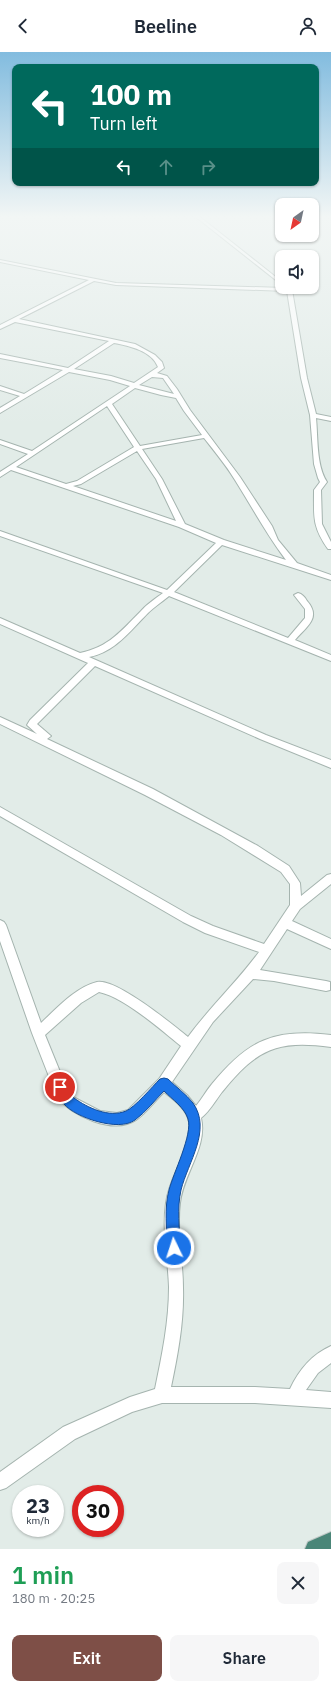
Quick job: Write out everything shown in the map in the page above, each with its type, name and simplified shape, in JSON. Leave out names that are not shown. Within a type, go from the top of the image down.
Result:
[{"type":"highway","points":[[315,1549],[331,1542]]},
{"type":"street","points":[[0,327],[79,287]]},
{"type":"street","points":[[239,287],[275,288]]},
{"type":"street","points":[[289,294],[304,378],[313,415],[317,464],[321,478],[324,482],[317,490],[318,524],[323,536],[331,547]]},
{"type":"street","points":[[0,475],[161,368],[161,365],[154,358],[135,346],[14,320]]},
{"type":"street","points":[[0,411],[66,370],[82,362],[113,341]]},
{"type":"street","points":[[0,356],[111,378],[162,394],[178,396]]},
{"type":"street","points":[[152,375],[165,377],[175,390],[206,436],[237,477],[276,541],[294,565]]},
{"type":"street","points":[[0,388],[25,396]]},
{"type":"street","points":[[108,403],[159,479],[182,525]]},
{"type":"street","points":[[313,415],[331,418]]},
{"type":"street","points":[[66,486],[79,483],[137,448],[206,436]]},
{"type":"street","points":[[0,442],[32,453]]},
{"type":"street","points":[[11,468],[182,525],[221,542],[331,578]]},
{"type":"street","points":[[0,542],[4,534],[169,593],[331,658]]},
{"type":"street","points":[[80,656],[102,651],[110,646],[136,623],[153,605],[169,593],[221,542]]},
{"type":"street","points":[[290,641],[309,619],[311,614],[310,609],[298,595]]},
{"type":"street","points":[[0,621],[263,737],[331,764]]},
{"type":"street","points":[[47,742],[46,735],[32,725],[33,722],[94,662]]},
{"type":"street","points":[[0,720],[149,792],[254,849],[285,869],[295,883],[296,906]]},
{"type":"street","points":[[0,811],[187,919],[209,930],[267,950]]},
{"type":"street","points":[[0,924],[38,1033],[62,1093],[68,1101],[87,1112],[109,1119],[117,1119],[131,1116],[164,1083],[209,1018],[250,974],[296,906],[331,878]]},
{"type":"street","points":[[284,924],[331,944]]},
{"type":"street","points":[[250,974],[274,976],[326,986]]},
{"type":"street","points":[[38,1033],[84,995],[93,989],[101,987],[109,989],[119,995],[189,1045]]},
{"type":"street","points":[[194,1115],[201,1111],[216,1090],[236,1067],[253,1051],[284,1040],[302,1037],[331,1041]]},
{"type":"street","points":[[162,1395],[171,1343],[176,1288],[172,1217],[173,1202],[176,1186],[194,1136],[195,1122],[194,1115],[181,1098],[164,1083]]},
{"type":"street","points":[[295,1397],[307,1371],[331,1354]]},
{"type":"street","points":[[0,1482],[69,1433],[130,1405],[162,1395],[295,1397],[331,1400]]},
{"type":"route","points":[[60,1087],[62,1093],[68,1101],[87,1112],[109,1119],[131,1116],[164,1083],[188,1106],[194,1115],[194,1136],[175,1190],[172,1217],[174,1248]]}]
